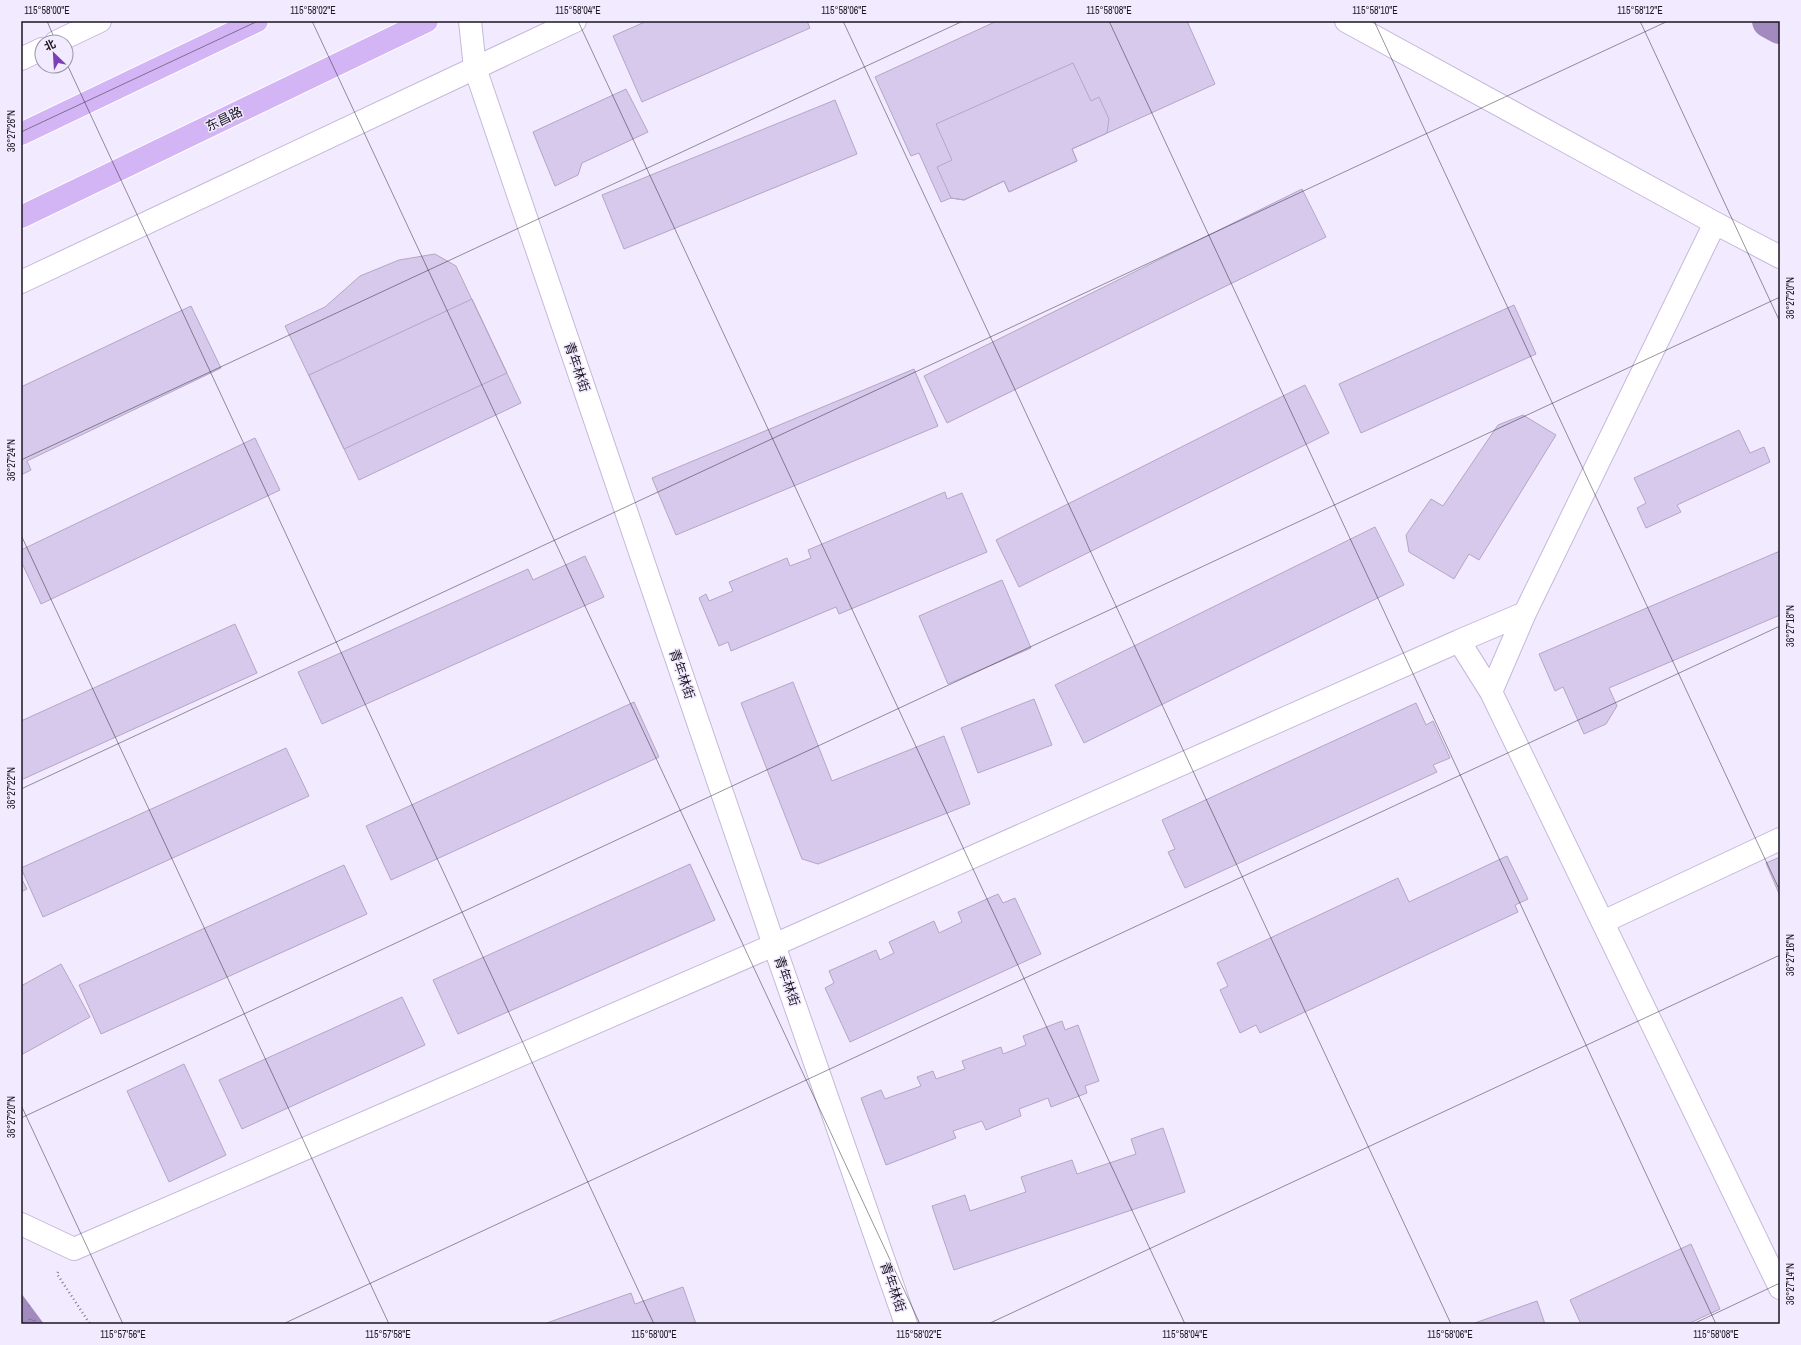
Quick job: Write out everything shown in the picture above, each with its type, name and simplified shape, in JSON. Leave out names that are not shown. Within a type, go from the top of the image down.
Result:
[{"type":"main road","points":[[21,134],[257,21]]},
{"type":"main road","name":"东昌路","points":[[21,218],[428,21]]},
{"type":"street","points":[[73,34],[100,21]]},
{"type":"street","name":"青年林街","points":[[470,21],[475,68],[774,945],[906,1324]]},
{"type":"street","points":[[21,282],[574,21]]},
{"type":"street","points":[[1346,21],[1780,257]]},
{"type":"street","points":[[21,59],[34,53]]},
{"type":"street","points":[[1491,692],[1525,613],[1715,223]]},
{"type":"street","points":[[21,1224],[74,1249],[774,945],[1458,641],[1525,613]]},
{"type":"street","points":[[1458,641],[1491,692],[1780,1288]]},
{"type":"street","points":[[1603,922],[1780,839]]},
{"type":"path","points":[[74,1249],[57,1274],[90,1324]]},
{"type":"water","points":[[21,1293],[44,1324],[21,1324]]},
{"type":"building","points":[[647,21],[807,21],[810,28],[642,102],[613,36]]},
{"type":"building","points":[[997,21],[1187,21],[1215,84],[1072,149],[1077,161],[1009,192],[1004,181],[964,200],[951,198],[941,202],[919,153],[911,156],[875,77]]},
{"type":"building","points":[[1073,63],[1091,101],[1099,97],[1109,119],[1107,133],[1072,149],[1077,161],[1009,192],[1004,181],[964,200],[951,198],[937,167],[952,160],[936,124]]},
{"type":"building","points":[[626,89],[648,132],[582,163],[578,175],[555,186],[533,132]]},
{"type":"building","points":[[835,100],[857,154],[624,249],[602,195]]},
{"type":"building","points":[[1302,189],[1326,237],[947,423],[924,376]]},
{"type":"building","points":[[435,254],[456,266],[521,403],[359,480],[285,326],[325,307],[360,276],[399,260]]},
{"type":"building","points":[[472,299],[507,373],[344,449],[309,375]]},
{"type":"building","points":[[1514,305],[1536,354],[1361,433],[1339,384]]},
{"type":"building","points":[[191,306],[221,368],[27,461],[31,470],[21,475],[21,387]]},
{"type":"building","points":[[914,369],[938,426],[676,535],[652,478]]},
{"type":"building","points":[[1305,385],[1329,433],[1019,587],[996,540]]},
{"type":"building","points":[[1523,415],[1556,435],[1479,560],[1469,554],[1454,579],[1409,552],[1406,535],[1431,499],[1443,506],[1498,425]]},
{"type":"building","points":[[1739,430],[1750,453],[1764,447],[1770,462],[1677,505],[1681,512],[1646,528],[1637,508],[1646,503],[1634,478]]},
{"type":"building","points":[[255,438],[280,490],[41,604],[21,561],[21,550]]},
{"type":"building","points":[[945,492],[947,499],[962,493],[987,552],[839,614],[836,607],[731,651],[728,642],[719,646],[699,598],[706,594],[709,601],[733,591],[729,582],[787,558],[790,566],[811,558],[808,550]]},
{"type":"building","points":[[1375,527],[1404,585],[1084,743],[1055,685]]},
{"type":"building","points":[[1780,551],[1780,615],[1609,688],[1617,706],[1606,724],[1584,734],[1563,687],[1555,691],[1539,654]]},
{"type":"building","points":[[585,556],[604,597],[322,724],[298,672],[528,569],[533,580]]},
{"type":"building","points":[[1002,580],[1031,648],[948,684],[919,616]]},
{"type":"building","points":[[235,624],[257,673],[21,780],[21,721]]},
{"type":"building","points":[[793,682],[832,781],[944,736],[970,804],[818,864],[802,859],[741,703]]},
{"type":"building","points":[[1034,699],[1052,745],[978,773],[961,728]]},
{"type":"building","points":[[634,702],[659,757],[391,880],[366,826]]},
{"type":"building","points":[[1416,703],[1426,725],[1433,721],[1450,758],[1433,765],[1437,772],[1185,888],[1168,852],[1175,849],[1162,820]]},
{"type":"building","points":[[286,748],[309,796],[43,917],[21,868]]},
{"type":"building","points":[[1507,856],[1528,899],[1515,905],[1518,912],[1260,1033],[1256,1025],[1240,1033],[1220,990],[1228,986],[1217,963],[1398,878],[1409,902]]},
{"type":"building","points":[[1780,857],[1780,896],[1766,863]]},
{"type":"building","points":[[690,864],[715,920],[458,1034],[433,980]]},
{"type":"building","points":[[344,865],[367,914],[101,1034],[79,985]]},
{"type":"building","points":[[21,878],[27,889],[21,892]]},
{"type":"building","points":[[998,894],[1003,903],[1015,898],[1041,954],[850,1042],[825,988],[834,983],[829,971],[876,950],[880,960],[894,953],[889,942],[934,921],[939,933],[962,922],[958,912]]},
{"type":"building","points":[[61,964],[90,1017],[21,1055],[21,986]]},
{"type":"building","points":[[402,997],[425,1045],[242,1129],[219,1080]]},
{"type":"building","points":[[1062,1021],[1065,1030],[1078,1025],[1099,1081],[1085,1086],[1087,1093],[1051,1107],[1048,1098],[1019,1109],[1021,1116],[986,1130],[982,1121],[953,1131],[956,1138],[886,1165],[861,1098],[881,1090],[885,1099],[921,1086],[917,1077],[933,1071],[936,1079],[965,1069],[962,1061],[1001,1047],[1003,1054],[1026,1045],[1023,1036]]},
{"type":"building","points":[[184,1064],[226,1155],[169,1182],[127,1091]]},
{"type":"building","points":[[1163,1128],[1185,1192],[954,1270],[932,1206],[965,1195],[970,1211],[1026,1192],[1021,1177],[1072,1160],[1077,1174],[1136,1154],[1131,1139]]},
{"type":"building","points":[[1691,1244],[1720,1309],[1688,1324],[1581,1324],[1570,1300]]},
{"type":"building","points":[[683,1287],[696,1324],[544,1324],[631,1293],[635,1304]]},
{"type":"building","points":[[1537,1301],[1545,1324],[1472,1324]]},
{"type":"waterway","points":[[1769,21],[1780,27]]}]
